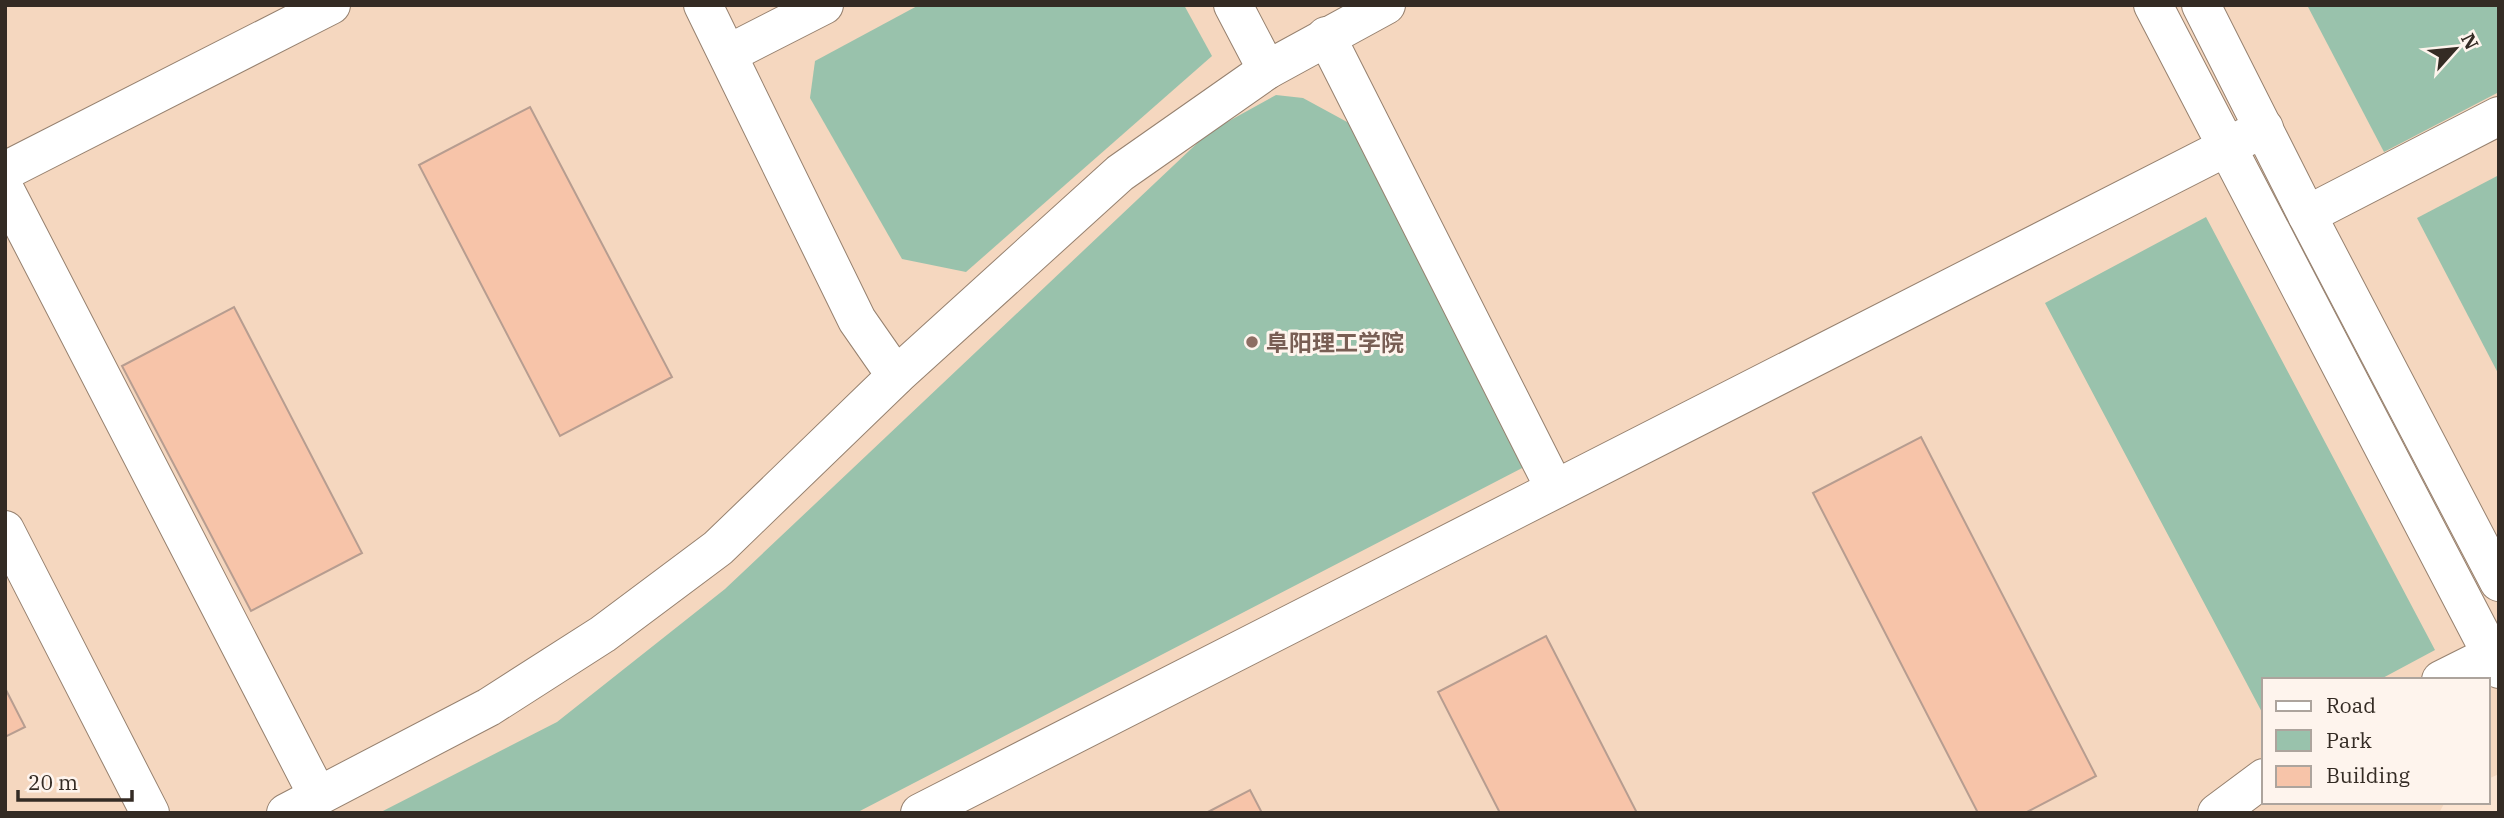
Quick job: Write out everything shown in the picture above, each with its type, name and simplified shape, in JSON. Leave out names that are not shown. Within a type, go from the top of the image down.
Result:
[{"type":"street","points":[[5,171],[331,5]]},
{"type":"street","points":[[703,5],[857,320],[896,376]]},
{"type":"street","points":[[728,54],[824,5]]},
{"type":"street","points":[[1233,5],[1267,70]]},
{"type":"street","points":[[5,190],[302,804],[489,707],[603,634],[718,548],[896,376],[1120,173],[1267,70],[1386,5]]},
{"type":"street","points":[[2153,5],[2225,147],[2496,658],[2446,678]]},
{"type":"street","points":[[2201,5],[2307,215],[2499,582]]},
{"type":"street","points":[[1326,36],[1555,489]]},
{"type":"street","points":[[2307,215],[2499,116]]},
{"type":"street","points":[[920,813],[2264,128]]},
{"type":"street","points":[[5,530],[150,813]]},
{"type":"street","points":[[2217,813],[2262,779]]},
{"type":"shaded area","name":"阜阳理工学院","points":[[5,5],[2499,5],[2499,774],[2490,778],[2490,678],[2262,678],[2262,804],[2444,804],[2439,813],[5,813]]},
{"type":"green space","points":[[919,5],[1184,5],[1212,56],[966,272],[902,259],[810,98],[815,61]]},
{"type":"green space","points":[[2307,5],[2499,5],[2499,92],[2384,152]]},
{"type":"green space","points":[[1276,95],[1303,98],[1360,129],[1528,465],[856,813],[379,813],[557,722],[725,589],[1209,132]]},
{"type":"green space","points":[[2499,175],[2499,375],[2417,218]]},
{"type":"green space","points":[[2206,217],[2435,650],[2383,678],[2262,678],[2262,712],[2045,303]]},
{"type":"building","points":[[530,107],[672,377],[560,436],[419,165]]},
{"type":"building","points":[[234,307],[362,553],[251,611],[122,366]]},
{"type":"building","points":[[1921,437],[2096,776],[2025,813],[1978,813],[1813,493]]},
{"type":"building","points":[[1546,636],[1637,813],[1500,813],[1438,692]]},
{"type":"building","points":[[5,688],[25,727],[5,737]]},
{"type":"building","points":[[1250,790],[1262,813],[1206,813]]},
{"type":"place","name":"阜阳理工学院","points":[[1252,342]]}]
